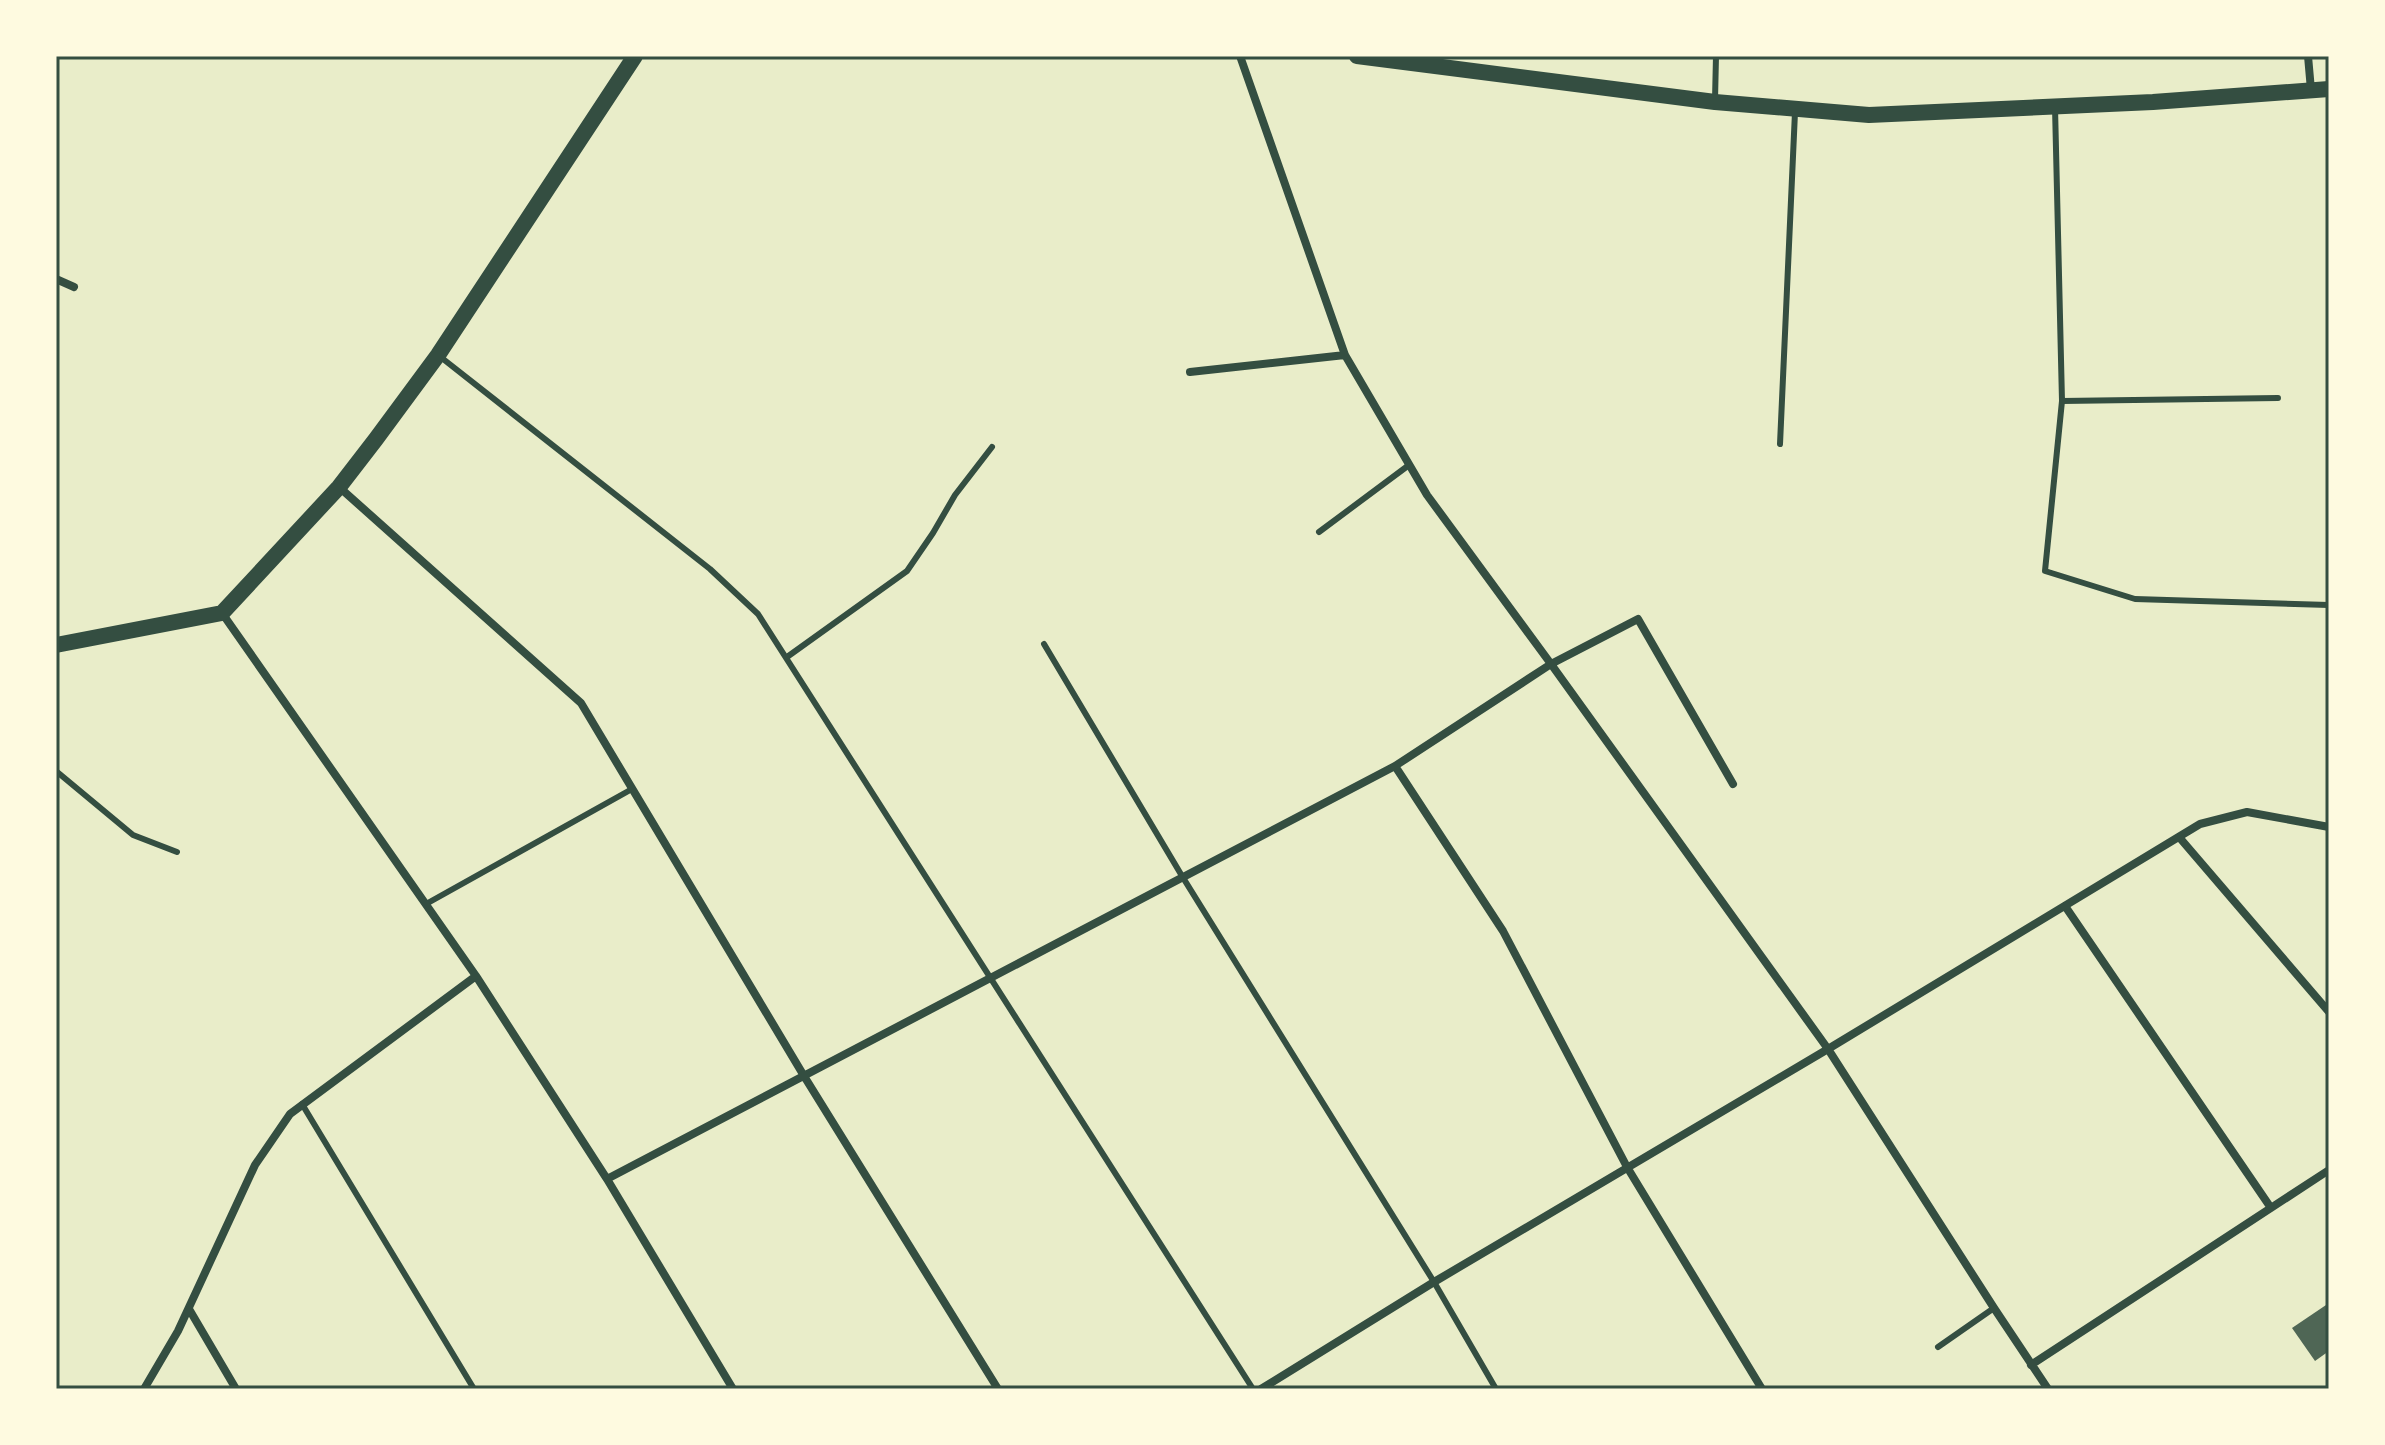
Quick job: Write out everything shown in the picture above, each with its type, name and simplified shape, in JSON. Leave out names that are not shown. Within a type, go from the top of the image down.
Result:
[{"type":"main road","points":[[56,645],[222,613],[339,487],[438,355],[635,56]]},
{"type":"main road","points":[[1357,56],[1715,102],[1869,115],[2153,102],[2329,89]]},
{"type":"street","points":[[1240,56],[1345,355],[1427,495],[1828,1049],[2048,1389]]},
{"type":"street","points":[[2308,56],[2311,90]]},
{"type":"street","points":[[56,279],[74,287]]},
{"type":"street","points":[[1190,372],[1345,355]]},
{"type":"street","points":[[339,487],[581,703],[804,1076],[998,1389]]},
{"type":"street","points":[[222,613],[476,976],[607,1179],[733,1389]]},
{"type":"street","points":[[607,1179],[1395,766],[1551,664],[1638,619],[1733,784]]},
{"type":"street","points":[[1395,766],[1503,931],[1627,1167],[1762,1389]]},
{"type":"street","points":[[1261,1389],[1434,1282],[2200,824],[2247,812],[2329,827]]},
{"type":"street","points":[[2179,837],[2329,1012]]},
{"type":"street","points":[[2065,906],[2271,1208]]},
{"type":"street","points":[[144,1389],[189,1309],[255,1165],[290,1114],[476,976]]},
{"type":"street","points":[[2031,1365],[2329,1170]]},
{"type":"street","points":[[189,1309],[236,1389]]},
{"type":"lane","points":[[1715,102],[1716,56]]},
{"type":"lane","points":[[2055,107],[2062,401],[2045,571],[2135,599],[2329,605]]},
{"type":"lane","points":[[1780,444],[1795,108]]},
{"type":"lane","points":[[438,355],[710,569],[758,614],[1253,1389]]},
{"type":"lane","points":[[2062,401],[2278,398]]},
{"type":"lane","points":[[787,657],[907,571],[955,495],[992,447]]},
{"type":"lane","points":[[1319,532],[1409,465]]},
{"type":"lane","points":[[1044,644],[1182,876],[1434,1282],[1496,1389]]},
{"type":"lane","points":[[56,771],[133,835],[177,852]]},
{"type":"lane","points":[[426,904],[632,789]]},
{"type":"lane","points":[[302,1104],[474,1389]]},
{"type":"lane","points":[[1938,1347],[1994,1308]]},
{"type":"building","points":[[2329,1303],[2329,1351],[2315,1361],[2292,1328]]}]
